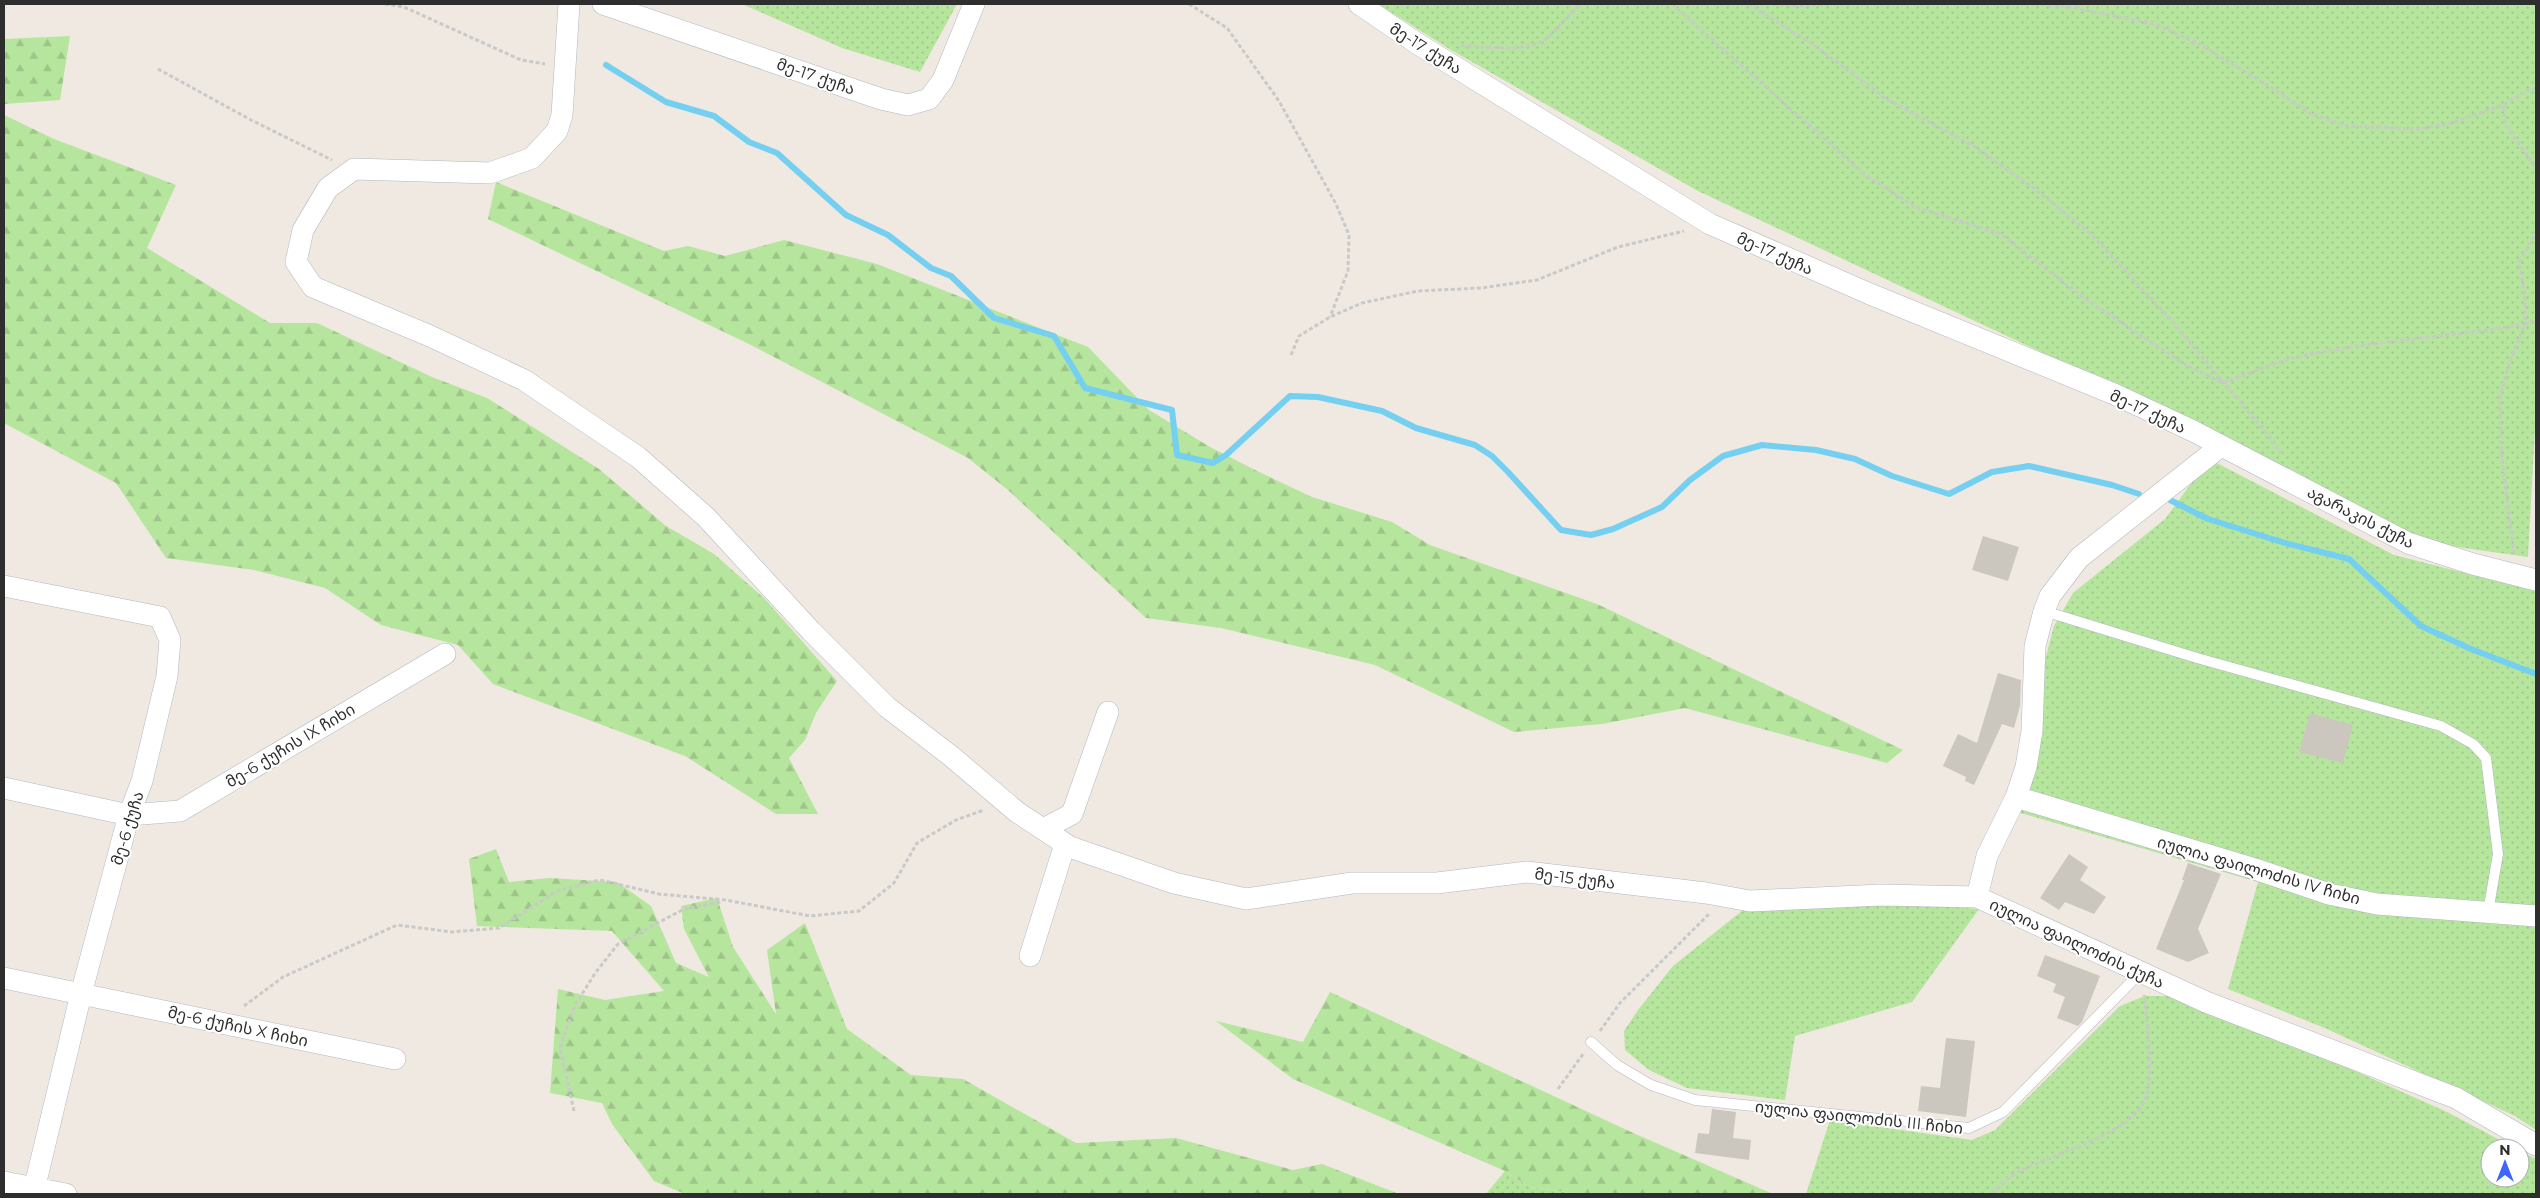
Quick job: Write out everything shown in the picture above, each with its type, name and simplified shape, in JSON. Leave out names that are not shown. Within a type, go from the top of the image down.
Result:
[{"type":"street","points":[[354,169],[490,173],[532,158],[557,131],[562,115],[563,66],[569,4]]},
{"type":"street","name":"მე-17 ქუჩა","points":[[603,4],[881,98],[908,105],[929,98],[943,80],[974,4]]},
{"type":"street","name":"მე-17 ქუჩა","points":[[1359,4],[1418,44],[1710,224],[1870,294],[2114,394],[2221,446]]},
{"type":"street","name":"მე-15 ქუჩა","points":[[354,169],[328,188],[303,230],[296,262],[313,287],[430,336],[524,380],[638,457],[706,517],[810,632],[886,707],[951,756],[1017,812],[1065,844],[1174,882],[1246,899],[1352,883],[1437,883],[1527,872],[1750,901],[1881,895],[1978,898]]},
{"type":"street","name":"აგარაკის ქუჩა","points":[[2221,446],[2408,543],[2473,564],[2526,577]]},
{"type":"street","name":"იულია ფაილოძის ქუჩა","points":[[2221,446],[2079,558],[2050,596],[2035,646],[2032,731],[2026,767],[2016,797],[1987,856],[1978,898],[2206,1002],[2456,1098],[2536,1144]]},
{"type":"street","name":"მე-6 ქუჩა","points":[[4,586],[160,616],[170,640],[167,676],[142,781],[129,814],[81,994],[33,1191]]},
{"type":"street","name":"მე-6 ქუჩის IX ჩიხი","points":[[4,788],[129,814],[180,811],[445,654]]},
{"type":"street","points":[[1043,830],[1072,814],[1108,712]]},
{"type":"street","name":"იულია ფაილოძის IV ჩიხი","points":[[2016,797],[2255,869],[2329,894],[2377,904],[2536,916]]},
{"type":"street","points":[[1030,956],[1065,844]]},
{"type":"street","name":"მე-6 ქუჩის X ჩიხი","points":[[4,978],[395,1059]]},
{"type":"street","points":[[4,1182],[33,1191],[66,1194]]},
{"type":"lane","points":[[2044,611],[2196,658],[2441,726],[2473,744],[2486,758],[2498,854],[2488,912]]},
{"type":"lane","name":"იულია ფაილოძის III ჩიხი","points":[[1592,1042],[1617,1065],[1651,1085],[1695,1100],[1969,1128],[2003,1112],[2141,972]]},
{"type":"path","points":[[385,4],[404,7],[521,60],[563,66]]},
{"type":"path","points":[[1189,4],[1227,28],[1279,101],[1336,204],[1349,235],[1348,271],[1330,317]]},
{"type":"path","points":[[1456,46],[1529,47],[1548,38],[1569,14],[1581,4]]},
{"type":"path","points":[[1672,4],[1794,114],[1863,173],[1915,207],[2001,234],[2084,298],[2186,364],[2223,383],[2300,356],[2401,339],[2491,330],[2525,324],[2536,319]]},
{"type":"path","points":[[1748,4],[1814,45],[1886,99],[1972,145],[2035,189],[2092,235],[2171,320],[2269,436],[2284,458]]},
{"type":"path","points":[[1773,4],[1797,6],[1829,4]]},
{"type":"path","points":[[2035,4],[2074,8],[2155,24],[2201,46],[2278,91],[2310,114],[2347,126],[2418,129],[2448,124],[2502,105],[2528,90],[2536,88]]},
{"type":"path","points":[[158,69],[315,153],[354,169]]},
{"type":"path","points":[[2502,105],[2505,124],[2536,168]]},
{"type":"path","points":[[1291,355],[1299,336],[1330,317],[1362,302],[1418,291],[1481,288],[1537,280],[1618,247],[1710,224]]},
{"type":"path","points":[[2526,577],[2501,451],[2500,397],[2509,364],[2525,324],[2525,297],[2519,262],[2536,234]]},
{"type":"path","points":[[221,1023],[283,977],[398,925],[452,932],[499,928],[557,891],[600,880],[659,894],[726,900],[810,916],[859,911],[894,883],[917,843],[956,820],[989,808],[1017,812]]},
{"type":"path","points":[[1558,1090],[1620,1003],[1726,897]]},
{"type":"path","points":[[574,1111],[560,1047],[575,1005],[596,972],[618,944],[684,909],[726,900]]},
{"type":"path","points":[[1993,1194],[2010,1178],[2082,1145],[2131,1119],[2147,1095],[2147,1022],[2141,972]]},
{"type":"green space","points":[[742,4],[957,4],[920,72],[842,48]]},
{"type":"green space","points":[[1378,4],[2536,4],[2536,411],[2528,557],[2422,542],[2169,412],[1698,191],[1451,50]]},
{"type":"green space","points":[[70,36],[60,100],[4,104],[4,39]]},
{"type":"green space","points":[[4,115],[54,139],[176,185],[147,248],[270,323],[317,323],[432,377],[487,398],[599,469],[666,526],[714,554],[765,599],[837,681],[816,713],[805,740],[789,758],[818,814],[776,814],[685,756],[493,684],[458,645],[381,625],[325,588],[254,570],[166,558],[116,483],[4,423]]},
{"type":"green space","points":[[496,182],[664,251],[688,246],[725,256],[784,240],[877,264],[1088,347],[1149,410],[1210,447],[1257,471],[1312,497],[1392,522],[1430,545],[1597,604],[1903,750],[1887,763],[1685,708],[1602,724],[1514,732],[1375,665],[1221,628],[1146,618],[1008,490],[968,458],[749,344],[488,219]]},
{"type":"green space","points":[[2209,459],[2394,555],[2536,591],[2536,1130],[2515,1116],[2327,1029],[2228,989],[2258,882],[2017,812],[2044,664],[2054,626],[2073,593],[2165,519]]},
{"type":"green space","points":[[496,849],[509,882],[549,878],[617,882],[651,906],[676,963],[709,977],[684,929],[681,906],[717,898],[733,947],[776,1014],[767,950],[805,923],[847,1029],[911,1075],[963,1079],[1076,1143],[1176,1138],[1293,1170],[1322,1164],[1399,1194],[685,1194],[654,1181],[612,1124],[602,1103],[550,1093],[558,989],[605,1000],[664,991],[612,931],[477,926],[469,859]]},
{"type":"green space","points":[[1905,902],[1979,909],[1912,1002],[1795,1036],[1785,1100],[1687,1088],[1649,1070],[1625,1050],[1624,1031],[1673,966],[1748,906]]},
{"type":"green space","points":[[1330,992],[1631,1132],[1773,1194],[1570,1194],[1530,1187],[1505,1171],[1293,1079],[1216,1021],[1303,1042]]},
{"type":"green space","points":[[2145,996],[2170,996],[2306,1049],[2447,1112],[2496,1138],[2480,1138],[2480,1188],[2530,1188],[2530,1156],[2536,1159],[2536,1194],[1806,1194],[1830,1120],[1972,1140],[1995,1130],[2120,1006]]},
{"type":"green space","points":[[1505,1171],[1530,1187],[1570,1194],[1486,1194]]},
{"type":"building","points":[[1983,536],[2019,547],[2008,581],[1972,570]]},
{"type":"building","points":[[1998,673],[2021,680],[2020,706],[2014,728],[2002,724],[1974,785],[1965,781],[1966,777],[1943,766],[1958,734],[1977,743]]},
{"type":"building","points":[[2310,713],[2353,725],[2343,763],[2299,752]]},
{"type":"building","points":[[2069,854],[2088,867],[2080,880],[2106,897],[2094,914],[2065,902],[2059,910],[2040,898]]},
{"type":"building","points":[[2188,863],[2221,874],[2198,929],[2209,953],[2188,962],[2156,949],[2184,880],[2182,880]]},
{"type":"building","points":[[2045,955],[2100,976],[2082,1022],[2078,1026],[2057,1018],[2065,997],[2053,992],[2056,984],[2037,976]]},
{"type":"building","points":[[1946,1038],[1975,1041],[1966,1117],[1918,1111],[1921,1086],[1940,1088]]},
{"type":"building","points":[[1712,1109],[1736,1112],[1733,1138],[1751,1140],[1749,1160],[1695,1153],[1698,1133],[1709,1134]]},
{"type":"waterway","points":[[606,65],[666,102],[714,116],[749,142],[777,153],[846,215],[888,235],[931,268],[951,276],[994,318],[1054,336],[1085,388],[1172,410],[1177,455],[1213,463],[1226,455],[1290,396],[1318,397],[1382,411],[1416,428],[1475,445],[1492,456],[1561,530],[1591,535],[1613,529],[1662,507],[1690,480],[1723,456],[1762,445],[1816,450],[1855,459],[1892,476],[1949,494],[1992,472],[2029,466],[2112,485],[2139,494]]},
{"type":"waterway","points":[[2170,500],[2208,519],[2285,543],[2349,559],[2421,626],[2471,649],[2536,674]]}]
